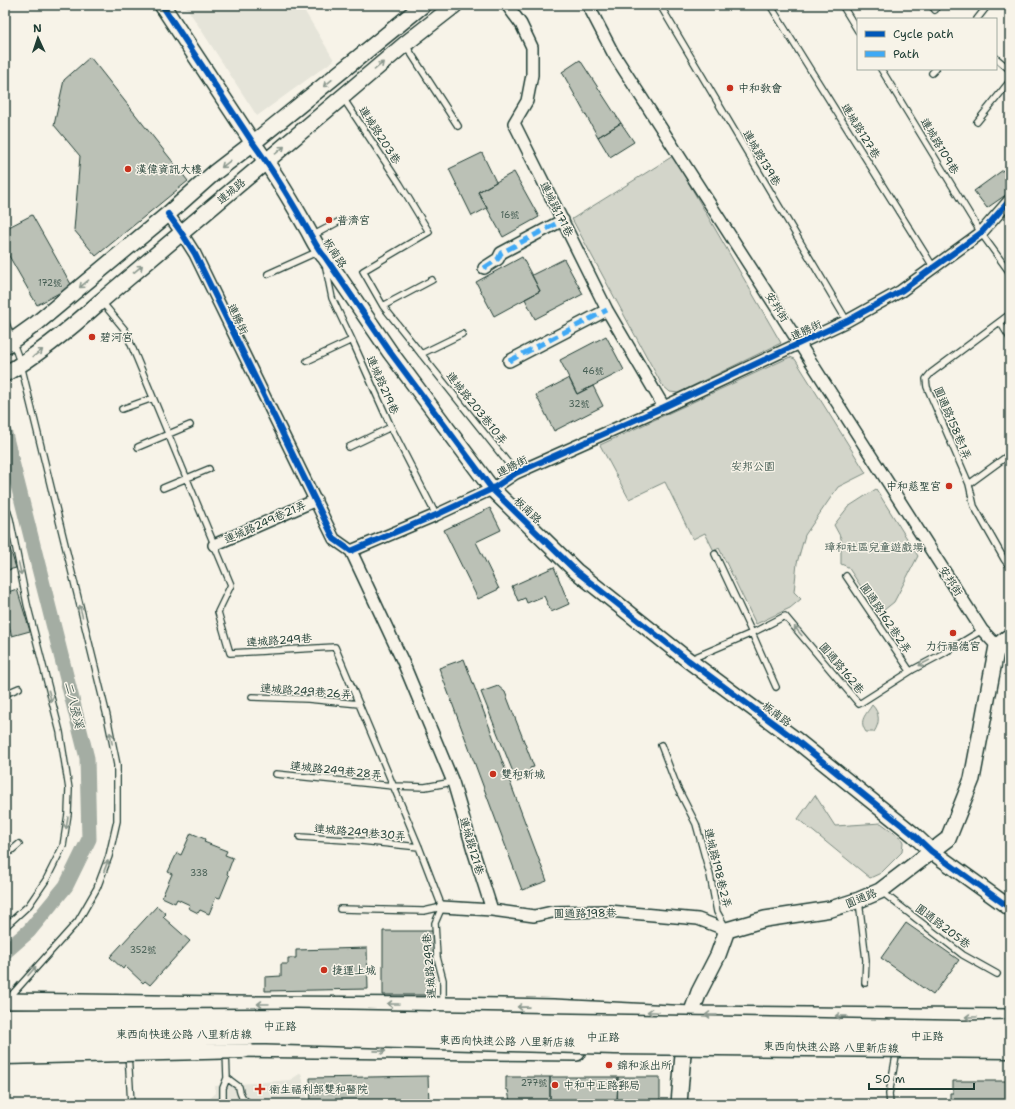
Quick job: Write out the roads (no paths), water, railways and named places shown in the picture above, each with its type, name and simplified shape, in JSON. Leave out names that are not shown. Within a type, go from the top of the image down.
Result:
[{"type":"highway","name":"東西向快速公路 八里新店線","points":[[6,1007],[295,1019],[1010,1030]]},
{"type":"highway","name":"東西向快速公路 八里新店線","points":[[5,1035],[266,1034],[615,1044],[1010,1048]]},
{"type":"highway","points":[[5,1053],[296,1046],[395,1038]]},
{"type":"main road","name":"板南路","points":[[162,5],[266,161],[322,254],[390,352],[492,489],[576,571],[688,660],[802,745],[914,835],[931,851],[1010,908]]},
{"type":"main road","points":[[8,343],[37,323],[168,214],[214,173],[423,5]]},
{"type":"main road","name":"連城路","points":[[5,374],[21,365],[68,330],[405,44],[455,5]]},
{"type":"main road","points":[[997,646],[1010,636]]},
{"type":"main road","name":"圓通路","points":[[727,930],[765,919],[831,909],[859,900],[880,891],[948,839],[972,779],[997,646]]},
{"type":"main road","points":[[679,1104],[683,1054],[692,1014],[699,992],[718,955],[727,930]]},
{"type":"main road","name":"中正路","points":[[6,1007],[232,1004],[443,1005],[553,1007],[692,1014],[1010,1017]]},
{"type":"main road","name":"中正路","points":[[5,1026],[356,1027],[597,1037],[687,1035],[1010,1038]]},
{"type":"main road","name":"中正路","points":[[5,1053],[127,1049],[226,1049],[1010,1057]]},
{"type":"street","name":"連城路171巷","points":[[507,5],[521,24],[532,47],[532,76],[527,101],[514,123],[607,310],[664,407]]},
{"type":"street","name":"安邦街","points":[[588,5],[613,53],[982,630],[997,646]]},
{"type":"street","name":"連勝街","points":[[351,551],[436,515],[492,489],[516,474],[664,407],[847,321],[901,291],[934,268],[981,233],[1010,200]]},
{"type":"street","name":"連勝街","points":[[168,214],[182,232],[195,254],[334,539],[351,551],[403,662],[453,782]]},
{"type":"street","points":[[484,268],[498,260],[501,253],[563,220]]},
{"type":"street","points":[[509,361],[607,310]]},
{"type":"street","name":"連城路249巷21弄","points":[[214,545],[316,500]]},
{"type":"street","name":"連城路121巷","points":[[453,782],[492,910]]},
{"type":"street","name":"圓通路198巷","points":[[442,907],[492,910],[534,916],[552,912],[609,911],[698,919],[727,930]]},
{"type":"lane","name":"連城路139巷","points":[[660,5],[847,321]]},
{"type":"lane","name":"連城路127巷","points":[[770,5],[934,268]]},
{"type":"lane","points":[[842,5],[857,29]]},
{"type":"lane","points":[[978,18],[988,5]]},
{"type":"lane","points":[[405,44],[458,126]]},
{"type":"lane","points":[[997,59],[1010,70]]},
{"type":"lane","name":"連城路109巷","points":[[882,70],[981,233],[1010,273]]},
{"type":"lane","points":[[977,122],[1010,81]]},
{"type":"lane","name":"連城路203巷","points":[[343,97],[400,184]]},
{"type":"lane","name":"連城路203巷10弄","points":[[400,184],[429,232],[363,271],[383,306],[516,474]]},
{"type":"lane","points":[[312,236],[338,222]]},
{"type":"lane","points":[[268,274],[322,254]]},
{"type":"lane","name":"連城路219巷","points":[[322,254],[332,298],[391,427],[436,515]]},
{"type":"lane","points":[[383,306],[432,280]]},
{"type":"lane","name":"連城路249巷","points":[[101,301],[125,330],[231,585],[218,612],[230,653],[335,647],[419,847],[442,907],[435,923],[437,957],[443,980],[443,1005]]},
{"type":"lane","name":"圓通路158巷1弄","points":[[969,484],[927,387],[926,379],[931,373],[1010,314]]},
{"type":"lane","points":[[5,320],[8,343],[21,365],[107,716],[117,765],[117,821],[109,856],[97,888],[78,921],[6,1007]]},
{"type":"lane","points":[[1000,322],[1010,338]]},
{"type":"lane","points":[[421,354],[462,334]]},
{"type":"lane","points":[[307,361],[352,340]]},
{"type":"lane","points":[[122,409],[153,398]]},
{"type":"lane","points":[[138,447],[190,425]]},
{"type":"lane","points":[[349,447],[391,427]]},
{"type":"lane","points":[[1010,454],[969,484],[974,506],[1010,567]]},
{"type":"lane","points":[[163,488],[209,470]]},
{"type":"lane","points":[[5,504],[10,519],[27,604],[60,732],[69,789],[68,814],[63,846],[46,880],[29,905],[5,927]]},
{"type":"lane","points":[[715,554],[776,687]]},
{"type":"lane","name":"圓通路162巷2弄","points":[[846,576],[910,671]]},
{"type":"lane","name":"圓通路162巷","points":[[688,660],[708,653],[785,616],[859,704],[910,671],[982,630]]},
{"type":"lane","points":[[997,646],[1010,657]]},
{"type":"lane","points":[[5,694],[19,688]]},
{"type":"lane","name":"連城路249巷26弄","points":[[252,697],[308,699],[359,704]]},
{"type":"lane","name":"連城路198巷2弄","points":[[661,745],[677,787],[696,824],[710,875],[717,912],[727,930]]},
{"type":"lane","name":"連城路249巷28弄","points":[[276,774],[425,788],[453,782]]},
{"type":"lane","name":"連城路249巷30弄","points":[[300,837],[419,847]]},
{"type":"lane","points":[[5,856],[19,844]]},
{"type":"lane","name":"圓通路205巷","points":[[880,891],[963,955],[997,974]]},
{"type":"lane","points":[[859,900],[866,960],[865,983]]},
{"type":"lane","points":[[340,909],[424,911],[442,907]]},
{"type":"lane","points":[[127,1049],[130,1104]]},
{"type":"lane","points":[[222,1104],[223,1088],[227,1078],[226,1049]]},
{"type":"lane","points":[[890,1104],[889,1094],[896,1056]]},
{"type":"lane","points":[[227,1078],[239,1087],[240,1095],[250,1104]]},
{"type":"waterway","name":"二八張溪","points":[[5,434],[87,758],[89,839],[66,886],[29,931],[5,952]]},
{"type":"place","name":"中和教會","points":[[730,88]]},
{"type":"place","name":"漢偉資訊大樓","points":[[128,169]]},
{"type":"place","name":"普濟宮","points":[[329,220]]},
{"type":"place","name":"碧河宮","points":[[92,337]]},
{"type":"place","name":"中和慈聖宮","points":[[949,486]]},
{"type":"place","name":"力行福德宮","points":[[953,633]]},
{"type":"place","name":"雙和新城","points":[[493,774]]},
{"type":"place","name":"捷運上城","points":[[324,970]]},
{"type":"place","name":"錦和派出所","points":[[609,1065]]},
{"type":"place","name":"中和中正路郵局","points":[[555,1085]]},
{"type":"place","name":"衛生福利部雙和醫院","points":[[260,1089]]},
{"type":"park label","name":"安邦公園","points":[[753,466]]},
{"type":"park label","name":"璋和社區兒童遊戲場","points":[[874,547]]}]
